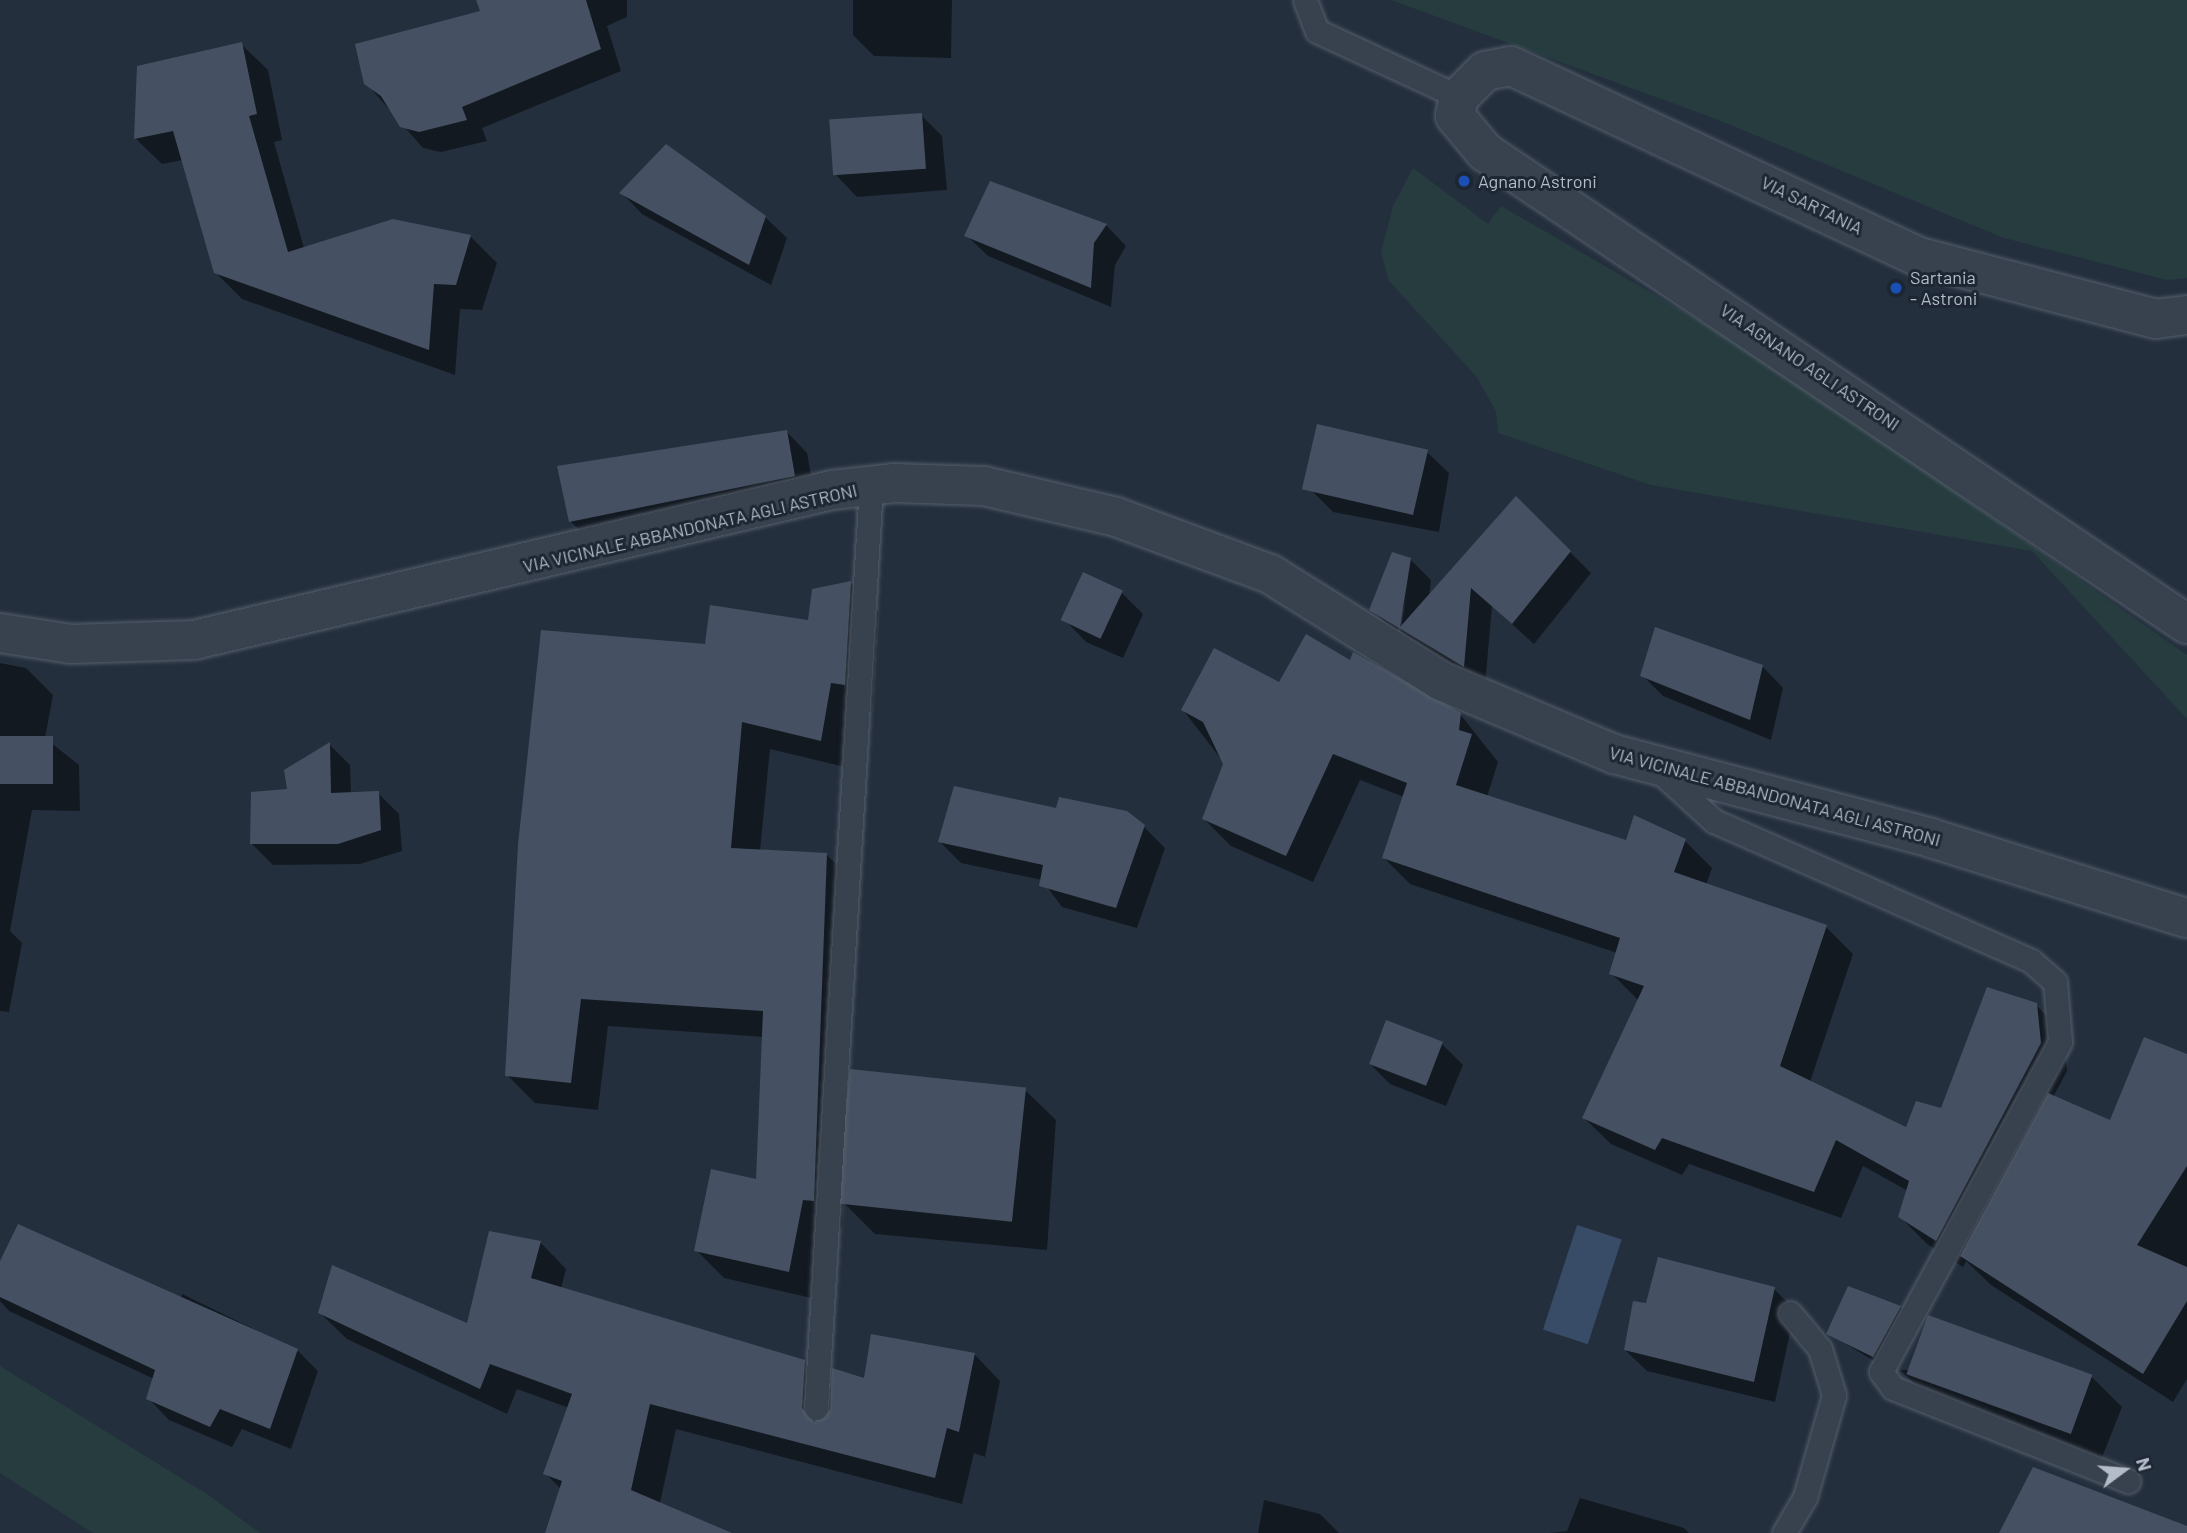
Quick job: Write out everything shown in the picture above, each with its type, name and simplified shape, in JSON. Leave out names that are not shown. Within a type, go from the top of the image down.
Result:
[{"type":"street","name":"VIA SARTANIA","points":[[1459,97],[1485,71],[1511,66],[1919,257],[2156,319],[2187,315]]},
{"type":"street","name":"VIA AGNANO AGLI ASTRONI","points":[[1459,97],[1455,116],[1485,152],[2187,624]]},
{"type":"street","name":"VIA VICINALE ABBANDONATA AGLI ASTRONI","points":[[0,633],[71,643],[194,640],[872,486],[984,486],[1116,517],[1270,574],[1441,681],[1649,762],[1931,838],[2187,918]]},
{"type":"lane","points":[[1306,0],[1317,31],[1459,97]]},
{"type":"lane","points":[[816,1408],[872,486]]},
{"type":"lane","points":[[1649,762],[1714,821],[2031,961],[2054,982],[2060,1042],[1881,1372],[1893,1388],[2128,1481]]},
{"type":"lane","points":[[1784,1533],[1805,1497],[1833,1395],[1820,1349],[1790,1313]]},
{"type":"green space","points":[[1391,0],[2187,0],[2187,278],[2167,280],[2004,238],[1716,119]]},
{"type":"green space","points":[[1413,168],[1488,224],[1501,206],[1768,360],[2187,655],[2187,719],[2032,551],[1651,485],[1498,433],[1496,411],[1476,376],[1389,281],[1381,252],[1393,206]]},
{"type":"green space","points":[[0,1366],[210,1496],[260,1533],[93,1533],[0,1473]]},
{"type":"water","points":[[1577,1225],[1622,1240],[1588,1344],[1543,1330]]},
{"type":"building","points":[[476,0],[586,0],[601,49],[462,107],[467,120],[419,132],[400,127],[381,96],[364,84],[355,44],[480,11]]},
{"type":"building","points":[[242,42],[257,114],[249,116],[288,252],[393,219],[471,235],[456,285],[434,284],[429,350],[214,273],[173,131],[134,139],[137,66]]},
{"type":"building","points":[[922,113],[926,169],[833,175],[829,119]]},
{"type":"building","points":[[666,144],[766,216],[749,265],[619,193]]},
{"type":"building","points":[[990,181],[1107,224],[1094,243],[1091,288],[964,236]]},
{"type":"building","points":[[1317,424],[1428,450],[1413,515],[1302,489]]},
{"type":"building","points":[[787,430],[795,476],[569,522],[557,466]]},
{"type":"building","points":[[1516,496],[1571,551],[1512,624],[1471,588],[1464,667],[1369,610],[1392,552],[1411,558],[1400,627]]},
{"type":"building","points":[[1083,572],[1123,591],[1100,639],[1061,620]]},
{"type":"building","points":[[851,581],[845,685],[831,683],[821,741],[742,722],[731,848],[827,853],[814,1201],[803,1200],[789,1272],[694,1251],[711,1169],[756,1179],[763,1011],[581,999],[571,1083],[505,1076],[518,845],[541,630],[705,644],[710,605],[808,620],[812,589]]},
{"type":"building","points":[[1655,627],[1763,665],[1750,720],[1640,676]]},
{"type":"building","points":[[1306,634],[1350,660],[1353,652],[1461,713],[1459,730],[1472,734],[1456,785],[1626,840],[1634,815],[1686,839],[1674,872],[1827,925],[1780,1066],[1906,1127],[1916,1101],[1941,1108],[1987,987],[2037,1003],[2041,1043],[1936,1241],[1898,1217],[1909,1181],[1836,1140],[1814,1192],[1662,1138],[1655,1150],[1582,1118],[1644,986],[1609,974],[1620,938],[1382,858],[1407,783],[1333,754],[1286,856],[1202,819],[1223,764],[1203,722],[1181,710],[1214,648],[1279,682]]},
{"type":"building","points":[[0,736],[53,736],[53,784],[0,784]]},
{"type":"building","points":[[330,742],[331,793],[379,791],[381,830],[338,844],[250,844],[251,792],[287,789],[284,770]]},
{"type":"building","points":[[954,786],[1056,808],[1059,797],[1127,811],[1145,825],[1116,908],[1039,886],[1043,865],[938,842]]},
{"type":"building","points":[[1386,1020],[1443,1042],[1426,1086],[1369,1064]]},
{"type":"building","points":[[2144,1037],[2187,1054],[2187,1166],[2137,1245],[2187,1267],[2187,1301],[2143,1374],[1960,1256],[2048,1093],[2110,1120]]},
{"type":"building","points":[[850,1069],[1026,1088],[1012,1222],[836,1203]]},
{"type":"building","points":[[18,1224],[298,1349],[270,1429],[220,1409],[210,1427],[146,1399],[155,1370],[0,1297],[0,1261]]},
{"type":"building","points":[[489,1231],[541,1241],[531,1278],[805,1360],[802,1408],[814,1422],[830,1410],[832,1368],[864,1378],[871,1334],[975,1353],[959,1432],[947,1428],[935,1478],[650,1404],[631,1490],[732,1533],[545,1533],[562,1481],[543,1474],[572,1394],[490,1364],[480,1389],[318,1313],[332,1265],[467,1323]]},
{"type":"building","points":[[1658,1257],[1775,1287],[1754,1382],[1624,1350],[1633,1301],[1646,1303]]},
{"type":"building","points":[[1848,1286],[1901,1306],[1873,1357],[1826,1334]]},
{"type":"building","points":[[1928,1315],[2092,1375],[2071,1434],[1906,1374]]},
{"type":"building","points":[[2033,1467],[2187,1526],[2187,1533],[1999,1533]]},
{"type":"place","name":"Agnano Astroni","points":[[1464,181]]},
{"type":"place","name":"Sartania - Astroni","points":[[1896,288]]}]
